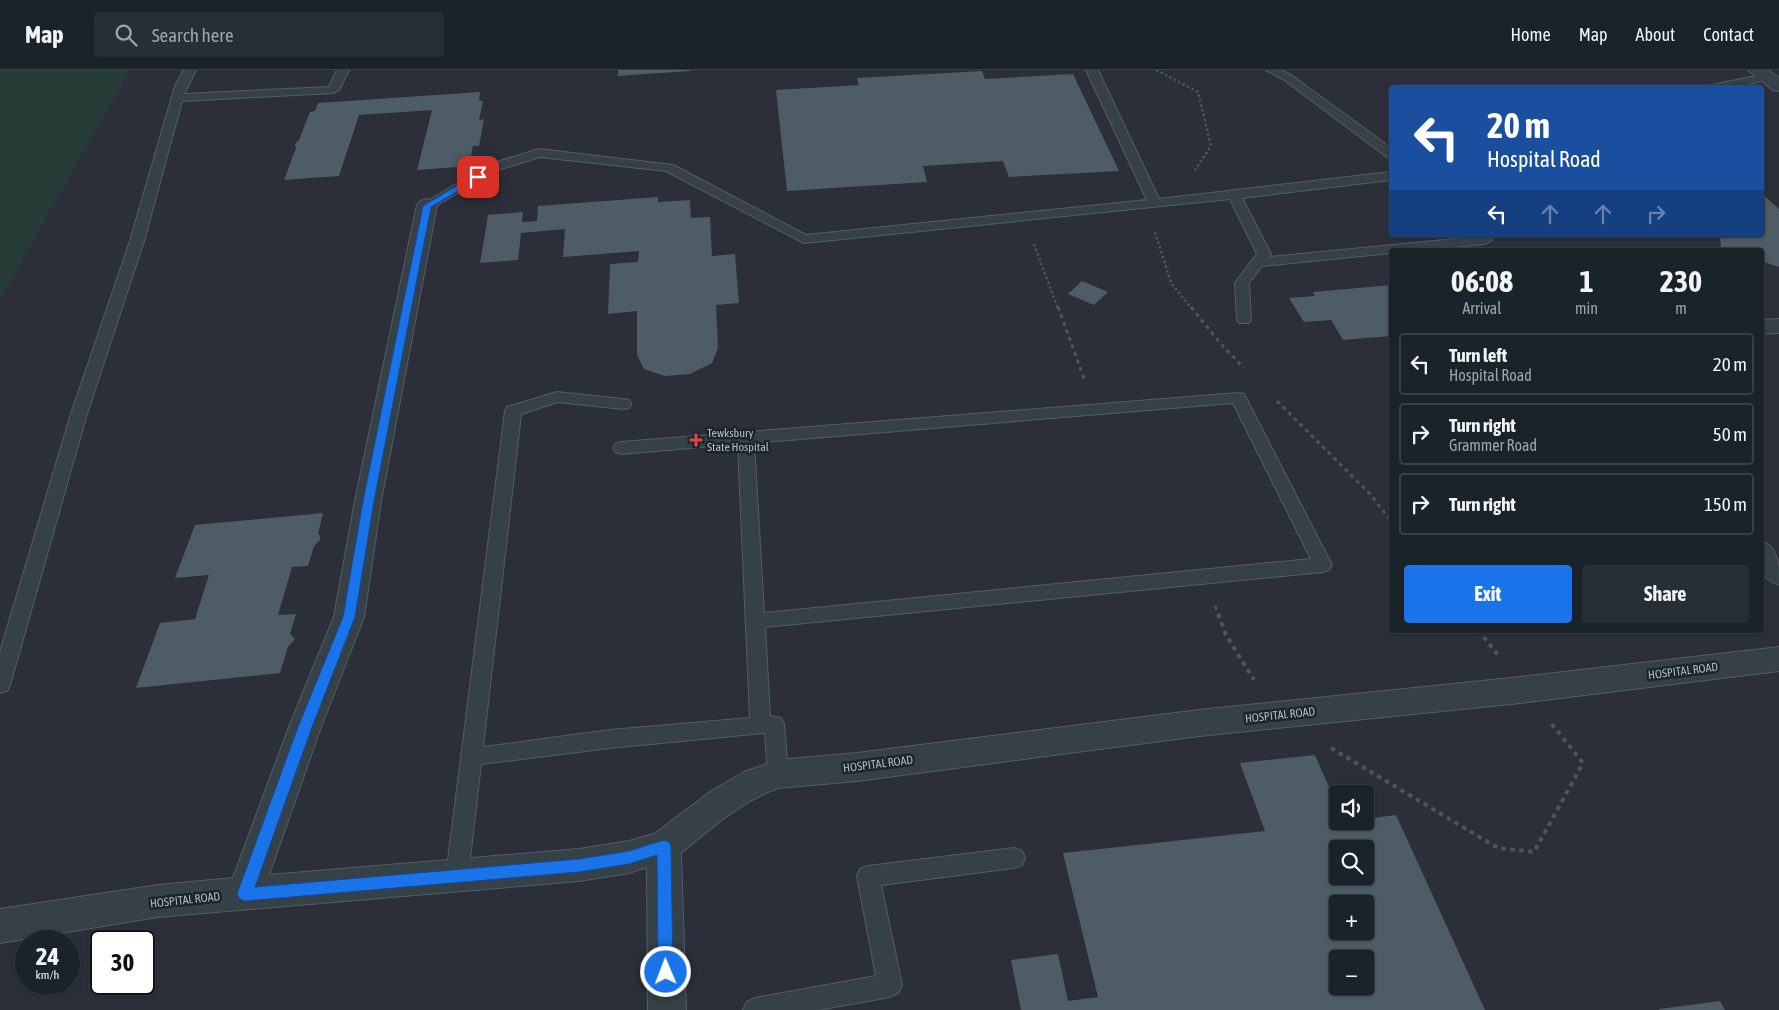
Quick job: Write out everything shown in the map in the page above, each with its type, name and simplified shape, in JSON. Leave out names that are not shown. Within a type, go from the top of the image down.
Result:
[{"type":"street","points":[[245,894],[305,727],[349,617],[368,501],[427,206]]},
{"type":"street","points":[[1764,327],[1779,326]]},
{"type":"street","points":[[1764,555],[1779,574]]},
{"type":"street","name":"HOSPITAL ROAD","points":[[0,926],[158,902],[579,865],[629,858],[664,846],[722,802],[756,782],[778,774],[857,767],[1199,723],[1511,691],[1779,660]]},
{"type":"street","points":[[664,846],[667,1010]]},
{"type":"lane","points":[[0,685],[78,416],[134,249],[181,86],[190,70]]},
{"type":"lane","points":[[178,98],[333,90],[343,70]]},
{"type":"lane","points":[[1092,70],[1155,203]]},
{"type":"lane","points":[[1272,70],[1287,77],[1389,151]]},
{"type":"lane","points":[[1728,85],[1768,78]]},
{"type":"lane","points":[[427,206],[494,167],[539,154],[669,168],[804,239],[1234,195],[1389,176]]},
{"type":"lane","points":[[1234,195],[1264,254],[1242,283],[1244,320]]},
{"type":"lane","points":[[1402,248],[1485,240],[1483,237]]},
{"type":"lane","points":[[1258,262],[1389,249]]},
{"type":"lane","points":[[457,876],[512,412],[557,397],[623,404]]},
{"type":"lane","points":[[621,448],[1238,398],[1324,565],[754,621]]},
{"type":"lane","points":[[746,438],[760,725]]},
{"type":"lane","points":[[471,757],[610,739],[774,724],[778,774]]},
{"type":"lane","points":[[755,1010],[890,985],[868,876],[1014,858]]},
{"type":"path","points":[[1023,216],[1096,410]]},
{"type":"shaded area","name":"Tewksbury State Hospital","points":[[0,70],[1779,70],[1779,1010],[0,1010]]},
{"type":"green space","points":[[0,70],[130,70],[0,299]]},
{"type":"building","points":[[618,70],[690,70],[690,71],[618,76]]},
{"type":"building","points":[[982,71],[985,79],[1073,74],[1119,171],[1009,177],[1003,161],[923,166],[927,182],[787,191],[776,90],[859,85],[857,78]]},
{"type":"building","points":[[480,92],[479,101],[483,101],[479,120],[484,119],[479,146],[473,146],[469,166],[417,170],[432,110],[359,115],[339,176],[284,180],[296,148],[295,144],[299,140],[310,112],[315,111],[318,103]]},
{"type":"building","points":[[1764,196],[1779,209],[1779,267],[1764,262],[1764,248],[1721,248],[1720,237],[1764,237]]},
{"type":"building","points":[[658,197],[658,202],[690,200],[691,218],[710,217],[712,256],[735,254],[739,303],[716,305],[718,348],[712,363],[690,374],[665,376],[644,369],[637,355],[637,311],[608,314],[610,264],[638,262],[639,251],[563,257],[565,229],[521,233],[518,260],[480,263],[488,215],[523,212],[522,222],[537,221],[538,206]]},
{"type":"building","points":[[1082,281],[1108,292],[1094,305],[1068,294]]},
{"type":"building","points":[[1389,285],[1389,336],[1343,340],[1331,320],[1304,322],[1289,298],[1315,296],[1313,292]]},
{"type":"building","points":[[323,513],[318,534],[320,540],[314,546],[308,566],[292,567],[278,615],[296,614],[290,634],[295,639],[288,647],[280,673],[136,688],[160,623],[195,619],[209,575],[175,578],[195,525]]},
{"type":"building","points":[[1315,755],[1329,787],[1329,830],[1374,830],[1374,818],[1396,815],[1485,1010],[1021,1010],[1011,960],[1058,954],[1068,1001],[1098,997],[1063,853],[1265,831],[1240,763]]},
{"type":"building","points":[[1720,1001],[1725,1010],[1659,1010],[1659,1009]]},
{"type":"place","name":"Tewksbury State Hospital","points":[[696,440]]},
{"type":"route","points":[[478,177],[427,206],[368,501],[349,617],[305,727],[245,894],[579,865],[629,858],[664,846],[666,972]]}]
